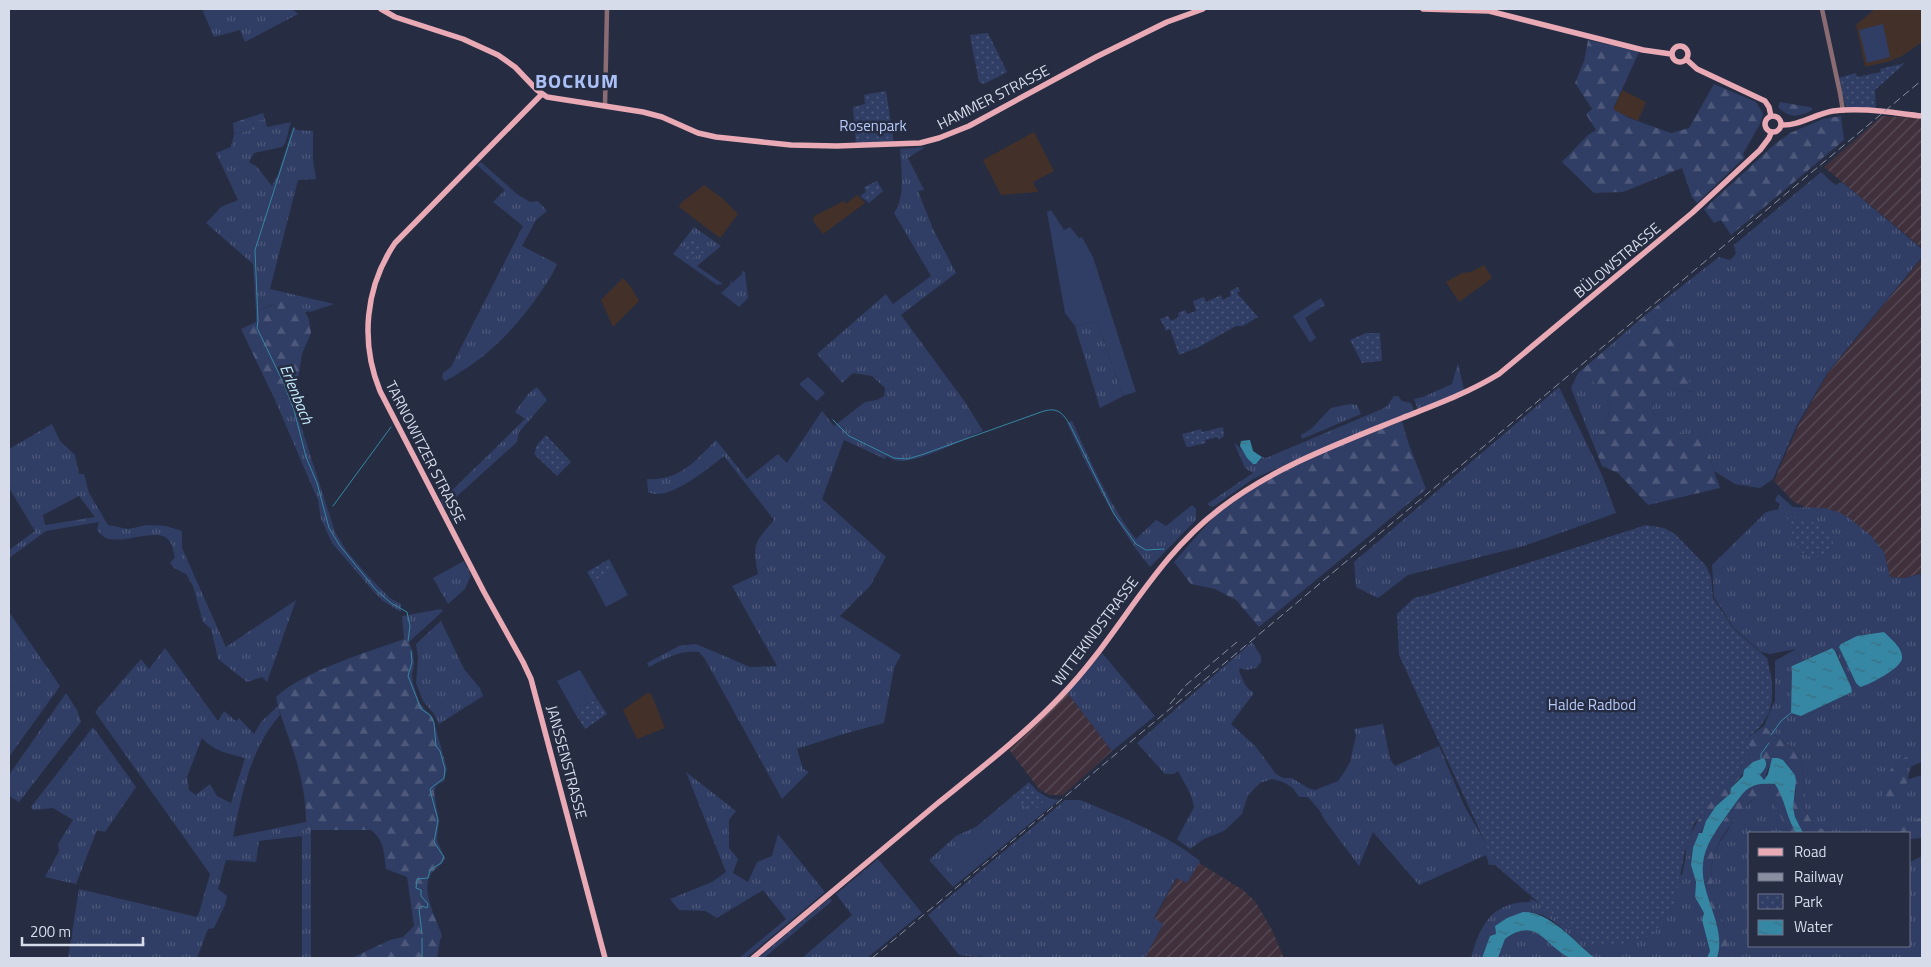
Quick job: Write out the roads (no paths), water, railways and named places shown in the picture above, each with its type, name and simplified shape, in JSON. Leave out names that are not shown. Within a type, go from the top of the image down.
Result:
[{"type":"main road","points":[[381,9],[395,17],[459,37],[486,50],[515,67],[542,94]]},
{"type":"main road","name":"HAMMER STRASSE","points":[[542,94],[562,101],[605,105],[656,115],[698,133],[716,137],[791,145],[837,146],[920,143],[939,138],[969,126],[1167,22],[1203,9]]},
{"type":"main road","points":[[1422,9],[1489,11],[1643,50],[1671,54]]},
{"type":"main road","points":[[1682,45],[1688,53],[1686,59],[1678,62],[1674,60],[1671,54],[1674,47],[1682,45]]},
{"type":"main road","points":[[1686,59],[1697,69],[1765,101],[1771,116]]},
{"type":"main road","name":"TARNOWITZER STRASSE","points":[[479,583],[377,384],[368,345],[370,302],[381,269],[395,243],[542,94]]},
{"type":"main road","points":[[1781,125],[1789,126],[1823,113],[1842,111],[1922,116]]},
{"type":"main road","points":[[1771,116],[1779,119],[1781,125],[1778,131],[1771,133],[1766,129],[1764,123],[1771,116]]},
{"type":"main road","name":"BÜLOWSTRASSE","points":[[1467,392],[1508,367],[1678,225],[1748,161],[1765,144],[1771,133]]},
{"type":"main road","name":"WITTEKINDSTRASSE","points":[[753,958],[1005,748],[1054,703],[1092,661],[1156,572],[1182,542],[1217,510],[1247,490],[1298,462],[1467,392]]},
{"type":"main road","name":"JANSSENSTRASSE","points":[[479,583],[524,662],[535,690],[605,958]]},
{"type":"street","points":[[605,105],[607,9]]},
{"type":"street","points":[[1822,9],[1840,92],[1842,111]]},
{"type":"water","points":[[1250,440],[1253,451],[1262,457],[1256,464],[1253,464],[1247,458],[1240,446],[1241,441]]},
{"type":"water","points":[[1884,632],[1896,644],[1902,654],[1901,662],[1884,676],[1860,687],[1856,683],[1839,647],[1841,644],[1857,636]]},
{"type":"water","points":[[1832,648],[1852,692],[1801,716],[1791,713],[1792,666]]},
{"type":"water","points":[[1764,758],[1766,765],[1760,775],[1764,780],[1768,774],[1772,758],[1783,760],[1795,775],[1793,807],[1795,817],[1802,832],[1796,832],[1775,784],[1753,786],[1740,797],[1715,833],[1704,857],[1704,883],[1716,920],[1719,945],[1717,958],[1707,958],[1710,951],[1702,920],[1704,913],[1695,897],[1696,882],[1691,865],[1693,848],[1699,833],[1702,833],[1706,821],[1716,806],[1730,794],[1731,788],[1743,776],[1744,770],[1753,762]]},
{"type":"water","points":[[1523,912],[1533,913],[1552,922],[1595,958],[1571,958],[1560,952],[1539,934],[1525,930],[1505,939],[1498,958],[1482,958],[1490,936],[1496,934],[1495,926],[1507,918]]},
{"type":"waterway","name":"Erlenbach","points":[[294,128],[255,250],[257,328],[284,384],[294,410],[306,457],[317,483],[329,528],[340,546],[376,590],[391,603],[407,612],[410,626],[408,641]]},
{"type":"waterway","points":[[833,420],[849,436],[894,458],[907,459],[1041,412],[1058,411],[1069,423],[1114,514],[1136,544],[1146,550],[1164,549]]},
{"type":"waterway","points":[[333,506],[391,427]]},
{"type":"waterway","points":[[411,651],[412,662],[408,676],[421,709],[430,715],[434,723],[436,746],[440,751],[445,769],[444,778],[430,790],[438,820],[434,842],[444,857],[441,863],[430,870],[428,878],[417,879],[416,888],[421,890],[421,896],[428,904],[427,908],[422,906],[419,909],[422,934]]},
{"type":"waterway","points":[[1771,735],[1781,721],[1791,713]]},
{"type":"waterway","points":[[1761,759],[1761,754],[1769,743]]},
{"type":"waterway","points":[[422,938],[422,958]]},
{"type":"railway","points":[[872,958],[1922,80]]},
{"type":"railway","points":[[1170,704],[1186,685],[1237,642]]},
{"type":"district","name":"BOCKUM","points":[[577,80]]},
{"type":"park label","name":"Rosenpark","points":[[873,125]]},
{"type":"park label","name":"Halde Radbod","points":[[1592,704]]}]
